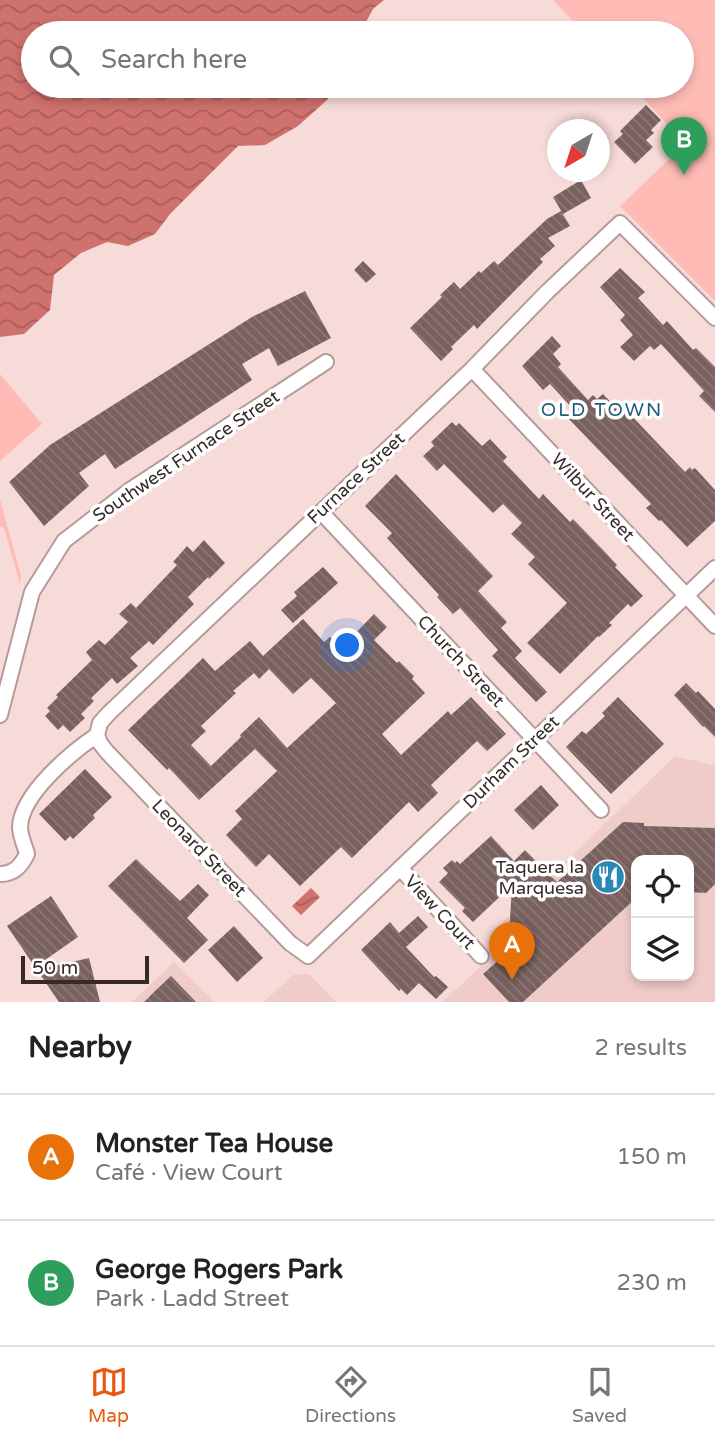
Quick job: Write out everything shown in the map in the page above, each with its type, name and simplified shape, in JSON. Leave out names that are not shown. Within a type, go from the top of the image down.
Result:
[{"type":"street","name":"Furnace Street","points":[[97,735],[100,723],[109,713],[472,369],[547,292],[620,223],[715,318]]},
{"type":"street","name":"Southwest Furnace Street","points":[[0,715],[32,592],[64,541],[130,490],[326,362]]},
{"type":"street","name":"Wilbur Street","points":[[472,369],[715,626]]},
{"type":"street","name":"Church Street","points":[[321,512],[601,810]]},
{"type":"street","name":"Durham Street","points":[[308,956],[715,568]]},
{"type":"street","points":[[0,874],[13,872],[27,854],[20,829],[27,803],[58,766],[77,748],[97,735]]},
{"type":"street","name":"Leonard Street","points":[[97,735],[100,743],[115,760],[290,943],[308,956]]},
{"type":"street","name":"View Court","points":[[400,868],[481,956]]},
{"type":"shaded area","points":[[553,0],[715,0],[715,301],[620,206],[685,144],[643,98],[694,98],[694,21],[573,21]]},
{"type":"shaded area","points":[[0,374],[42,424],[0,461]]},
{"type":"shaded area","points":[[0,499],[21,576],[20,584],[4,528],[0,526]]},
{"type":"shaded area","points":[[675,756],[712,765],[715,762],[715,1002],[442,1002],[499,950],[502,923]]},
{"type":"shaded area","points":[[174,962],[215,1002],[132,1002]]},
{"type":"shaded area","points":[[309,974],[336,1002],[264,1002],[293,975]]},
{"type":"water","points":[[0,0],[384,0],[373,9],[366,21],[21,21],[21,98],[328,98],[298,126],[265,145],[238,146],[170,214],[155,234],[128,246],[107,242],[81,253],[54,275],[50,310],[24,334],[0,337]]},
{"type":"water","points":[[311,888],[320,897],[301,915],[292,906]]},
{"type":"building","points":[[646,105],[661,120],[651,130],[654,133],[646,140],[653,147],[635,164],[614,142],[623,134],[620,131]]},
{"type":"building","points":[[582,182],[591,198],[563,214],[553,197]]},
{"type":"building","points":[[561,211],[570,226],[548,238],[555,246],[540,259],[543,262],[477,329],[474,325],[451,347],[453,349],[441,361],[410,328],[454,282],[460,289],[494,261],[498,265],[547,219]]},
{"type":"building","points":[[363,261],[376,274],[366,283],[354,270]]},
{"type":"building","points":[[620,268],[645,292],[638,298],[663,325],[667,321],[693,350],[696,348],[715,367],[715,412],[699,396],[704,391],[661,344],[654,350],[650,346],[634,361],[620,347],[633,335],[620,320],[625,315],[600,287]]},
{"type":"building","points":[[305,291],[331,338],[278,366],[269,348],[242,364],[252,380],[115,469],[105,454],[79,473],[89,486],[44,526],[9,482],[50,445],[252,317]]},
{"type":"building","points":[[552,336],[561,346],[553,354],[561,364],[558,367],[588,400],[593,395],[597,399],[603,394],[623,415],[627,411],[685,472],[690,467],[692,470],[695,468],[715,490],[715,521],[687,547],[646,508],[651,504],[566,416],[573,409],[550,384],[543,390],[522,366]]},
{"type":"building","points":[[452,422],[456,426],[459,423],[482,446],[490,439],[507,457],[503,461],[539,499],[543,494],[570,522],[573,519],[643,596],[631,607],[628,604],[609,623],[612,625],[560,674],[527,643],[567,603],[528,564],[535,557],[511,534],[522,523],[503,504],[493,513],[444,464],[437,471],[423,456],[434,446],[431,442]]},
{"type":"building","points":[[396,474],[493,576],[478,591],[507,622],[501,628],[522,651],[515,658],[547,692],[536,702],[492,656],[498,650],[460,608],[453,614],[437,597],[439,595],[387,538],[392,533],[365,506]]},
{"type":"building","points":[[204,540],[225,563],[188,597],[194,604],[153,645],[149,641],[130,658],[138,666],[117,684],[112,678],[91,698],[94,701],[81,714],[85,718],[70,732],[63,725],[58,730],[45,716],[50,711],[47,708],[58,697],[56,695],[92,660],[86,652],[99,640],[105,645],[128,622],[119,614],[131,603],[136,608],[177,565],[173,562],[187,546],[193,552]]},
{"type":"building","points":[[323,567],[338,583],[293,623],[281,610],[297,596],[294,592]]},
{"type":"building","points":[[374,614],[387,627],[374,640],[414,676],[412,679],[425,693],[382,734],[401,755],[448,711],[451,715],[471,697],[506,734],[487,751],[477,741],[431,785],[438,793],[418,812],[409,802],[352,858],[341,847],[300,886],[269,854],[256,867],[226,835],[242,819],[235,811],[277,771],[255,749],[199,800],[128,730],[203,658],[215,671],[250,641],[263,656],[303,619],[324,642],[330,637],[338,644],[343,638],[347,642]],"holes":[[[269,669],[293,694],[311,678],[336,703],[287,748],[259,717],[211,766],[191,745],[206,731],[201,726],[236,693],[233,691],[254,673],[259,679]]]},
{"type":"building","points":[[686,683],[715,709],[715,737],[674,695]]},
{"type":"building","points":[[618,697],[664,744],[611,794],[566,747],[582,731],[586,734],[605,716],[602,713]]},
{"type":"building","points":[[85,769],[112,797],[73,839],[70,836],[65,841],[39,814]]},
{"type":"building","points":[[541,785],[559,805],[533,830],[514,810]]},
{"type":"building","points":[[623,822],[644,823],[644,826],[715,828],[715,884],[706,893],[694,892],[694,855],[631,855],[631,903],[523,1002],[509,1002],[483,974],[508,952],[512,885],[473,922],[462,911],[465,908],[439,882],[448,873],[443,868],[452,860],[460,864],[491,836],[514,861],[525,850],[557,882]]},
{"type":"building","points":[[136,859],[180,901],[198,884],[209,895],[187,918],[208,940],[184,963],[108,886]]},
{"type":"building","points":[[51,896],[78,937],[35,967],[7,926]]},
{"type":"building","points":[[418,916],[428,927],[406,947],[434,977],[448,987],[436,999],[419,983],[407,995],[401,989],[399,991],[361,950],[390,922],[399,933]]},
{"type":"building","points":[[234,926],[263,958],[237,982],[208,950]]},
{"type":"building","points":[[89,958],[100,1002],[59,1002],[37,970]]},
{"type":"building","points":[[171,976],[196,1002],[144,1002],[156,990]]},
{"type":"place","name":"George Rogers Park","points":[[684,175]]},
{"type":"place","name":"Taquera la Marquesa","points":[[608,877]]},
{"type":"place","name":"Monster Tea House","points":[[512,980]]},
{"type":"district","name":"OLD TOWN","points":[[602,409]]}]
